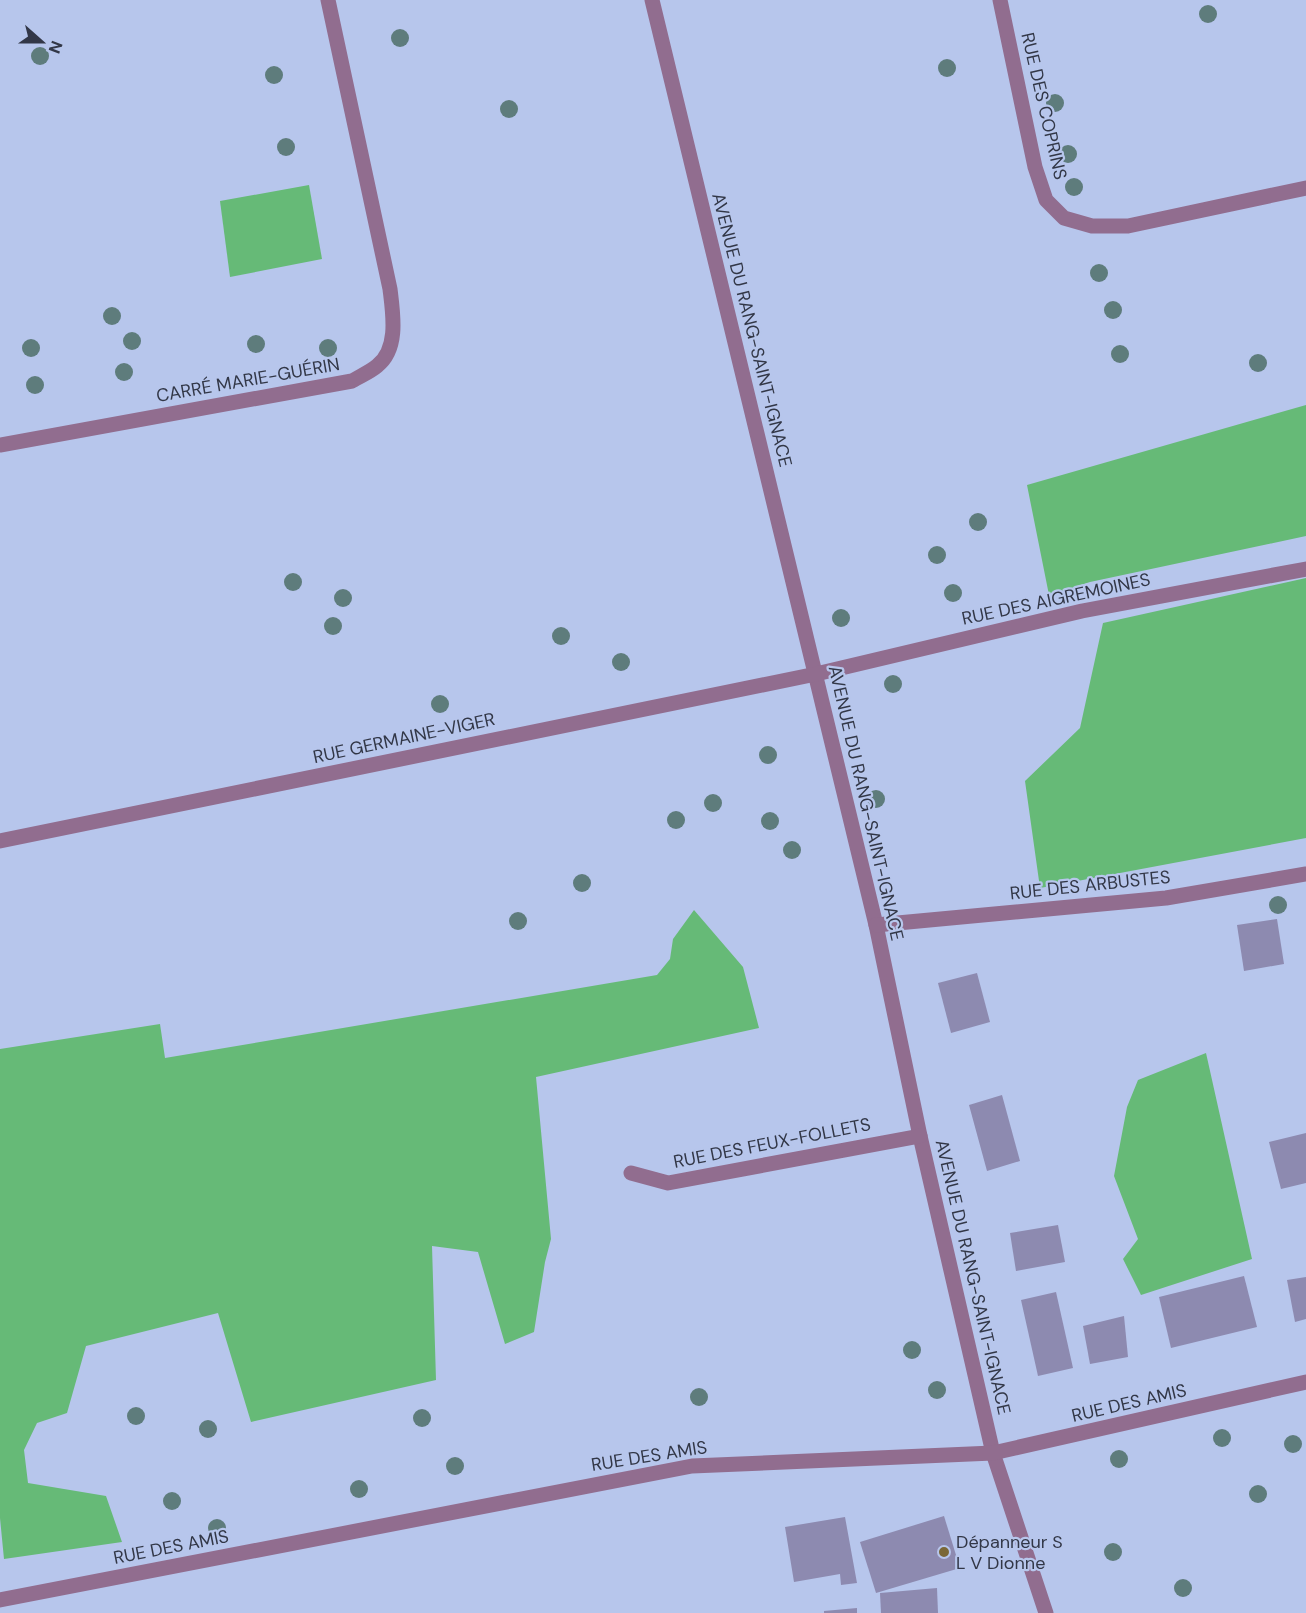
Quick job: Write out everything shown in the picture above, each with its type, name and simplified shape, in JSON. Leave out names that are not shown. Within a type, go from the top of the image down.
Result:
[{"type":"street","name":"CARRÉ MARIE-GUÉRIN","points":[[0,445],[352,381],[378,366],[390,347],[393,321],[390,290],[328,0]]},
{"type":"street","name":"AVENUE DU RANG-SAINT-IGNACE","points":[[652,0],[876,925],[920,1136],[993,1453],[1046,1613]]},
{"type":"street","name":"RUE DES COPRINS","points":[[1000,0],[1035,167],[1046,200],[1064,218],[1092,226],[1128,226],[1306,188]]},
{"type":"street","name":"RUE DES AIGREMOINES","points":[[816,674],[1082,610],[1306,570]]},
{"type":"street","name":"RUE GERMAINE-VIGER","points":[[0,841],[816,674]]},
{"type":"street","name":"RUE DES ARBUSTES","points":[[876,925],[1166,898],[1306,874]]},
{"type":"street","name":"RUE DES FEUX-FOLLETS","points":[[631,1173],[668,1183],[920,1136]]},
{"type":"street","name":"RUE DES AMIS","points":[[0,1600],[692,1466],[993,1453],[1306,1382]]},
{"type":"green space","points":[[309,185],[322,259],[230,277],[220,201]]},
{"type":"green space","points":[[1306,405],[1306,536],[1090,582],[1049,595],[1027,485]]},
{"type":"green space","points":[[1306,578],[1306,838],[1040,888],[1025,781],[1080,728],[1103,623]]},
{"type":"green space","points":[[694,910],[743,967],[759,1028],[536,1077],[551,1239],[534,1332],[505,1344],[478,1252],[432,1246],[436,1380],[251,1422],[218,1313],[86,1346],[67,1413],[37,1423],[24,1450],[28,1483],[106,1496],[122,1542],[4,1559],[0,1518],[0,1049],[160,1024],[165,1058],[657,975],[670,959],[673,939]]},
{"type":"green space","points":[[1206,1053],[1252,1259],[1141,1295],[1123,1259],[1138,1239],[1114,1176],[1127,1107],[1138,1080]]},
{"type":"building","points":[[1277,919],[1284,964],[1244,971],[1237,925]]},
{"type":"building","points":[[977,973],[990,1022],[951,1033],[938,983]]},
{"type":"building","points":[[1002,1095],[1020,1161],[987,1171],[969,1105]]},
{"type":"building","points":[[1306,1133],[1306,1183],[1281,1189],[1269,1142]]},
{"type":"building","points":[[1058,1225],[1065,1262],[1016,1271],[1010,1233]]},
{"type":"building","points":[[1244,1276],[1257,1327],[1171,1348],[1159,1297]]},
{"type":"building","points":[[1306,1277],[1306,1319],[1295,1322],[1287,1280]]},
{"type":"building","points":[[1056,1292],[1073,1368],[1038,1376],[1021,1300]]},
{"type":"building","points":[[1124,1316],[1128,1357],[1090,1364],[1083,1326]]},
{"type":"building","points":[[944,1516],[960,1568],[876,1593],[860,1542]]},
{"type":"building","points":[[845,1517],[857,1583],[841,1585],[840,1574],[794,1582],[785,1527]]},
{"type":"building","points":[[937,1588],[938,1613],[881,1613],[880,1593]]},
{"type":"building","points":[[857,1608],[857,1613],[824,1613],[824,1611]]},
{"type":"place","name":"Dépanneur S L V Dionne","points":[[944,1552]]}]
